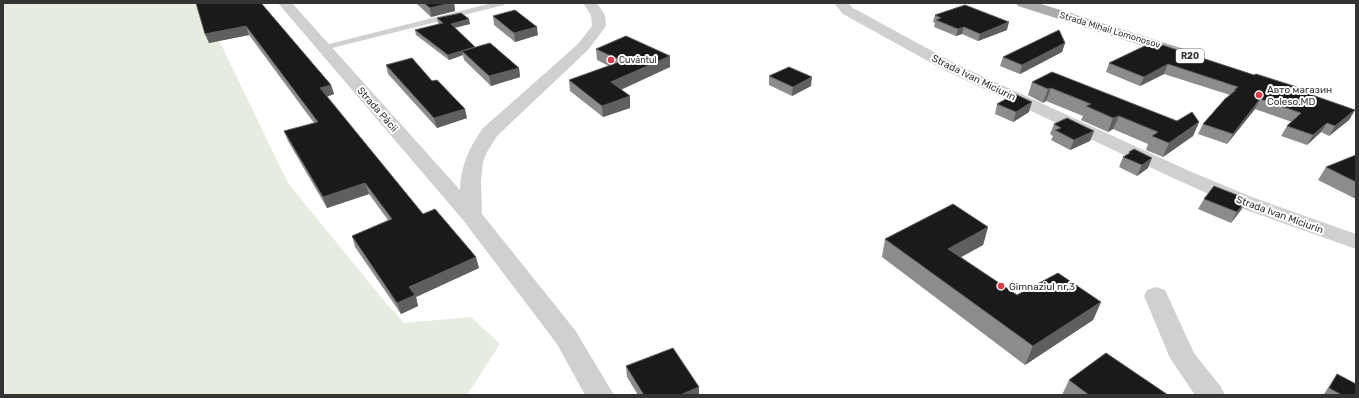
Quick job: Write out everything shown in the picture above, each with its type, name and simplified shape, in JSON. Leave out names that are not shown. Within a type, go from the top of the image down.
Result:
[{"type":"main road","name":"Strada Mihail Lomonosov","points":[[1022,3],[1194,57]]},
{"type":"street","name":"Strada Păcii","points":[[285,3],[471,215],[566,337],[600,395]]},
{"type":"street","points":[[471,215],[471,168],[480,145],[490,132],[583,47],[599,26],[598,15],[590,3]]},
{"type":"street","name":"Strada Ivan Miciurin","points":[[841,3],[848,11],[966,74],[1180,174],[1245,202],[1356,242]]},
{"type":"street","points":[[1156,296],[1183,358],[1211,395]]},
{"type":"lane","points":[[324,48],[501,3]]},
{"type":"shaded area","points":[[3,3],[201,3],[288,183],[380,296],[404,323],[471,317],[500,344],[467,395],[3,395]]},
{"type":"building","points":[[196,3],[261,3],[331,85],[320,88],[423,214],[435,209],[476,257],[409,287],[415,295],[397,303],[352,236],[392,219],[365,183],[323,197],[284,131],[318,122],[246,26],[205,34]]},
{"type":"building","points":[[424,3],[451,3],[430,8]]},
{"type":"building","points":[[965,5],[1009,22],[980,34],[964,27],[958,29],[936,20],[941,18],[935,15]]},
{"type":"building","points":[[515,10],[537,27],[514,33],[493,16]]},
{"type":"building","points":[[461,13],[469,19],[451,24],[475,47],[448,55],[415,30],[443,23],[437,18]]},
{"type":"building","points":[[1059,30],[1065,43],[1022,65],[1003,57]]},
{"type":"building","points":[[626,36],[670,56],[611,82],[630,96],[602,106],[569,80],[622,61],[596,49]]},
{"type":"building","points":[[1153,42],[1254,75],[1256,74],[1297,87],[1295,89],[1355,110],[1335,126],[1327,123],[1313,135],[1287,126],[1301,113],[1260,99],[1233,134],[1203,124],[1238,87],[1168,64],[1144,77],[1109,63]]},
{"type":"building","points":[[490,43],[519,68],[489,76],[462,51]]},
{"type":"building","points":[[412,58],[432,81],[437,80],[465,109],[434,118],[386,65]]},
{"type":"building","points":[[789,67],[812,77],[793,87],[769,76]]},
{"type":"building","points":[[1052,72],[1177,121],[1192,112],[1199,122],[1169,143],[1152,136],[1158,132],[1119,116],[1113,118],[1086,106],[1091,104],[1032,82]]},
{"type":"building","points":[[1015,94],[1032,102],[1016,112],[997,104]]},
{"type":"building","points":[[1067,118],[1094,131],[1074,140],[1055,130],[1061,128],[1054,124]]},
{"type":"building","points":[[1134,149],[1152,158],[1142,165],[1123,157]]},
{"type":"building","points":[[1356,155],[1356,182],[1326,167]]},
{"type":"building","points":[[1214,186],[1247,199],[1237,212],[1204,199]]},
{"type":"building","points":[[953,204],[988,227],[948,249],[1017,295],[1058,273],[1101,302],[1033,346],[885,239]]},
{"type":"building","points":[[673,348],[699,387],[680,395],[644,395],[626,366]]},
{"type":"building","points":[[1106,353],[1168,395],[1089,395],[1069,380]]},
{"type":"building","points":[[1337,374],[1356,384],[1356,395],[1342,395],[1329,388]]},
{"type":"place","name":"Cuvântul","points":[[611,60]]},
{"type":"place","name":"Aвто магазин Coleso.MD","points":[[1259,95]]},
{"type":"place","name":"Gimnaziul nr.3","points":[[1001,286]]}]
